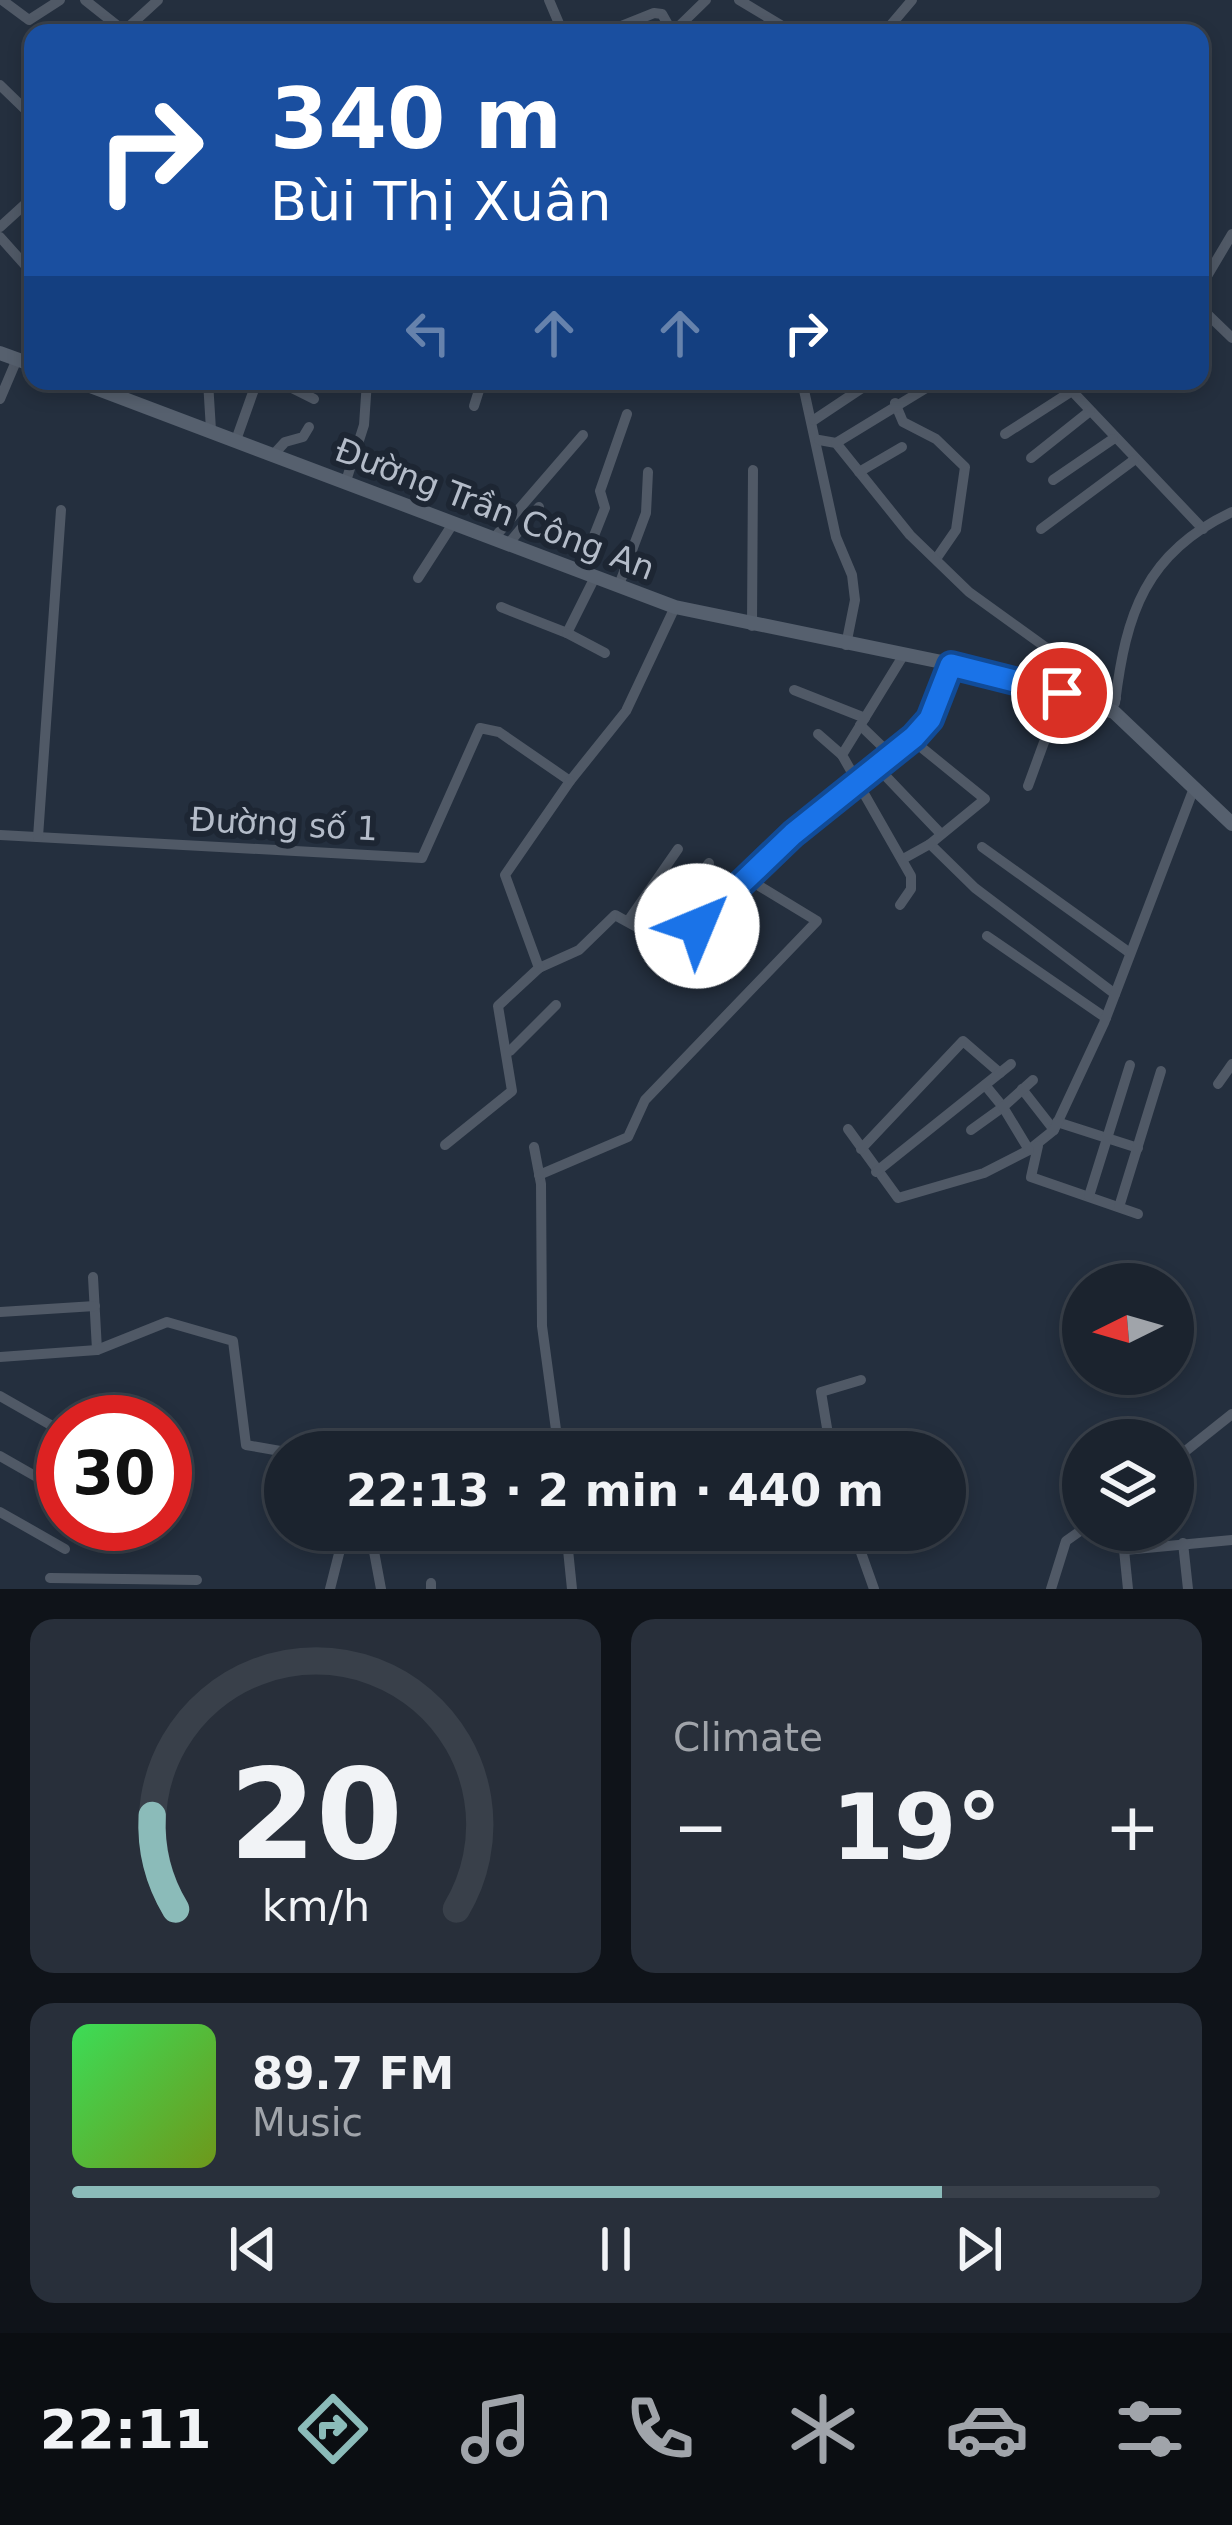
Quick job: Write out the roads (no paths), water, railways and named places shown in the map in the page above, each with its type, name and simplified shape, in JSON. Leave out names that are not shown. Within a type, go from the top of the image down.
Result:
[{"type":"main road","points":[[0,352],[24,362]]},
{"type":"main road","name":"Đường Trần Công An","points":[[102,390],[675,607],[1115,705]]},
{"type":"main road","points":[[1115,705],[1194,788],[1229,814]]},
{"type":"street","points":[[2,0],[29,20],[60,0]]},
{"type":"street","points":[[85,0],[114,24]]},
{"type":"street","points":[[132,24],[158,0]]},
{"type":"street","points":[[678,24],[706,0]]},
{"type":"street","points":[[739,0],[779,24]]},
{"type":"street","points":[[892,24],[912,0]]},
{"type":"street","points":[[626,24],[654,13],[662,14],[666,24]]},
{"type":"street","points":[[0,85],[24,109]]},
{"type":"street","points":[[20,105],[24,102]]},
{"type":"street","points":[[0,227],[24,205]]},
{"type":"street","points":[[1209,273],[1232,234]]},
{"type":"street","points":[[0,237],[24,264]]},
{"type":"street","points":[[1209,316],[1232,338]]},
{"type":"street","points":[[0,399],[17,359]]},
{"type":"street","points":[[209,390],[211,430]]},
{"type":"street","points":[[236,440],[254,390]]},
{"type":"street","points":[[296,390],[314,399]]},
{"type":"street","points":[[346,481],[364,425],[366,390]]},
{"type":"street","points":[[474,406],[479,390]]},
{"type":"street","points":[[805,390],[819,440],[829,510],[854,589],[846,645]]},
{"type":"street","points":[[814,420],[859,390]]},
{"type":"street","points":[[836,443],[920,390]]},
{"type":"street","points":[[1005,434],[1069,391],[1203,529]]},
{"type":"street","points":[[895,403],[903,422],[936,439],[965,467],[956,530],[935,559]]},
{"type":"street","points":[[1031,458],[1090,411]]},
{"type":"street","points":[[567,633],[605,508],[600,491],[627,414]]},
{"type":"street","points":[[274,454],[285,442],[303,437],[309,427]]},
{"type":"street","points":[[494,538],[583,434]]},
{"type":"street","points":[[1052,479],[1113,439]]},
{"type":"street","points":[[819,440],[836,443],[969,592],[1115,705],[1124,640],[1145,581],[1203,529],[1229,517]]},
{"type":"street","points":[[859,472],[902,448]]},
{"type":"street","points":[[1041,530],[1134,460]]},
{"type":"street","points":[[752,626],[753,470]]},
{"type":"street","points":[[619,586],[646,513],[648,472]]},
{"type":"street","points":[[509,544],[539,507]]},
{"type":"street","points":[[38,837],[61,510]]},
{"type":"street","points":[[418,578],[454,522]]},
{"type":"street","points":[[501,607],[605,653]]},
{"type":"street","points":[[539,968],[505,875],[566,778],[626,711],[675,607]]},
{"type":"street","points":[[842,755],[903,656]]},
{"type":"street","points":[[670,950],[746,878],[911,739],[930,719],[951,665]]},
{"type":"street","points":[[794,690],[863,722],[892,756]]},
{"type":"street","points":[[1028,786],[1062,693]]},
{"type":"street","name":"Đường số 1","points":[[0,835],[422,858],[480,728],[499,732],[566,778]]},
{"type":"street","points":[[818,734],[860,779],[903,859],[913,884],[900,905]]},
{"type":"street","points":[[903,859],[930,844],[985,799],[911,739]]},
{"type":"street","points":[[878,768],[941,834]]},
{"type":"street","points":[[848,1129],[898,1198],[984,1173],[1034,1147],[1055,1126],[1106,1018],[1194,788]]},
{"type":"street","points":[[930,844],[975,888],[1115,994]]},
{"type":"street","points":[[982,847],[1130,952]]},
{"type":"street","points":[[628,921],[678,849]]},
{"type":"street","points":[[655,938],[710,863]]},
{"type":"street","points":[[539,1175],[628,1137],[644,1100],[817,921],[746,878]]},
{"type":"street","points":[[445,1145],[512,1091],[510,1052],[498,1006],[539,968],[579,950],[613,916],[655,938],[688,966]]},
{"type":"street","points":[[987,937],[1106,1018]]},
{"type":"street","points":[[510,1052],[556,1005]]},
{"type":"street","points":[[861,1149],[963,1040],[1005,1069],[876,1172]]},
{"type":"street","points":[[1218,1084],[1232,1064]]},
{"type":"street","points":[[1089,1196],[1130,1065]]},
{"type":"street","points":[[1119,1207],[1161,1071]]},
{"type":"street","points":[[971,1130],[1033,1080]]},
{"type":"street","points":[[985,1085],[1034,1147],[1031,1177],[1138,1214]]},
{"type":"street","points":[[1022,1089],[1055,1126],[1138,1148]]},
{"type":"street","points":[[534,1147],[539,1175],[542,1326],[556,1431]]},
{"type":"street","points":[[93,1277],[97,1350]]},
{"type":"street","points":[[0,1312],[94,1306]]},
{"type":"street","points":[[0,1357],[97,1350],[167,1322],[233,1341],[246,1445],[264,1448]]},
{"type":"street","points":[[828,1431],[821,1392],[861,1380]]},
{"type":"street","points":[[0,1396],[36,1417]]},
{"type":"street","points":[[1194,1444],[1232,1414]]},
{"type":"street","points":[[0,1456],[36,1477]]},
{"type":"street","points":[[0,1512],[36,1532]]},
{"type":"street","points":[[1194,1543],[1232,1540]]},
{"type":"street","points":[[330,1589],[340,1551]]},
{"type":"street","points":[[374,1551],[381,1589]]},
{"type":"street","points":[[568,1551],[572,1589]]},
{"type":"street","points":[[860,1551],[874,1589]]},
{"type":"street","points":[[1051,1589],[1063,1551]]},
{"type":"street","points":[[1125,1551],[1128,1589]]},
{"type":"street","points":[[1185,1551],[1188,1589]]},
{"type":"street","points":[[50,1579],[197,1580]]}]
